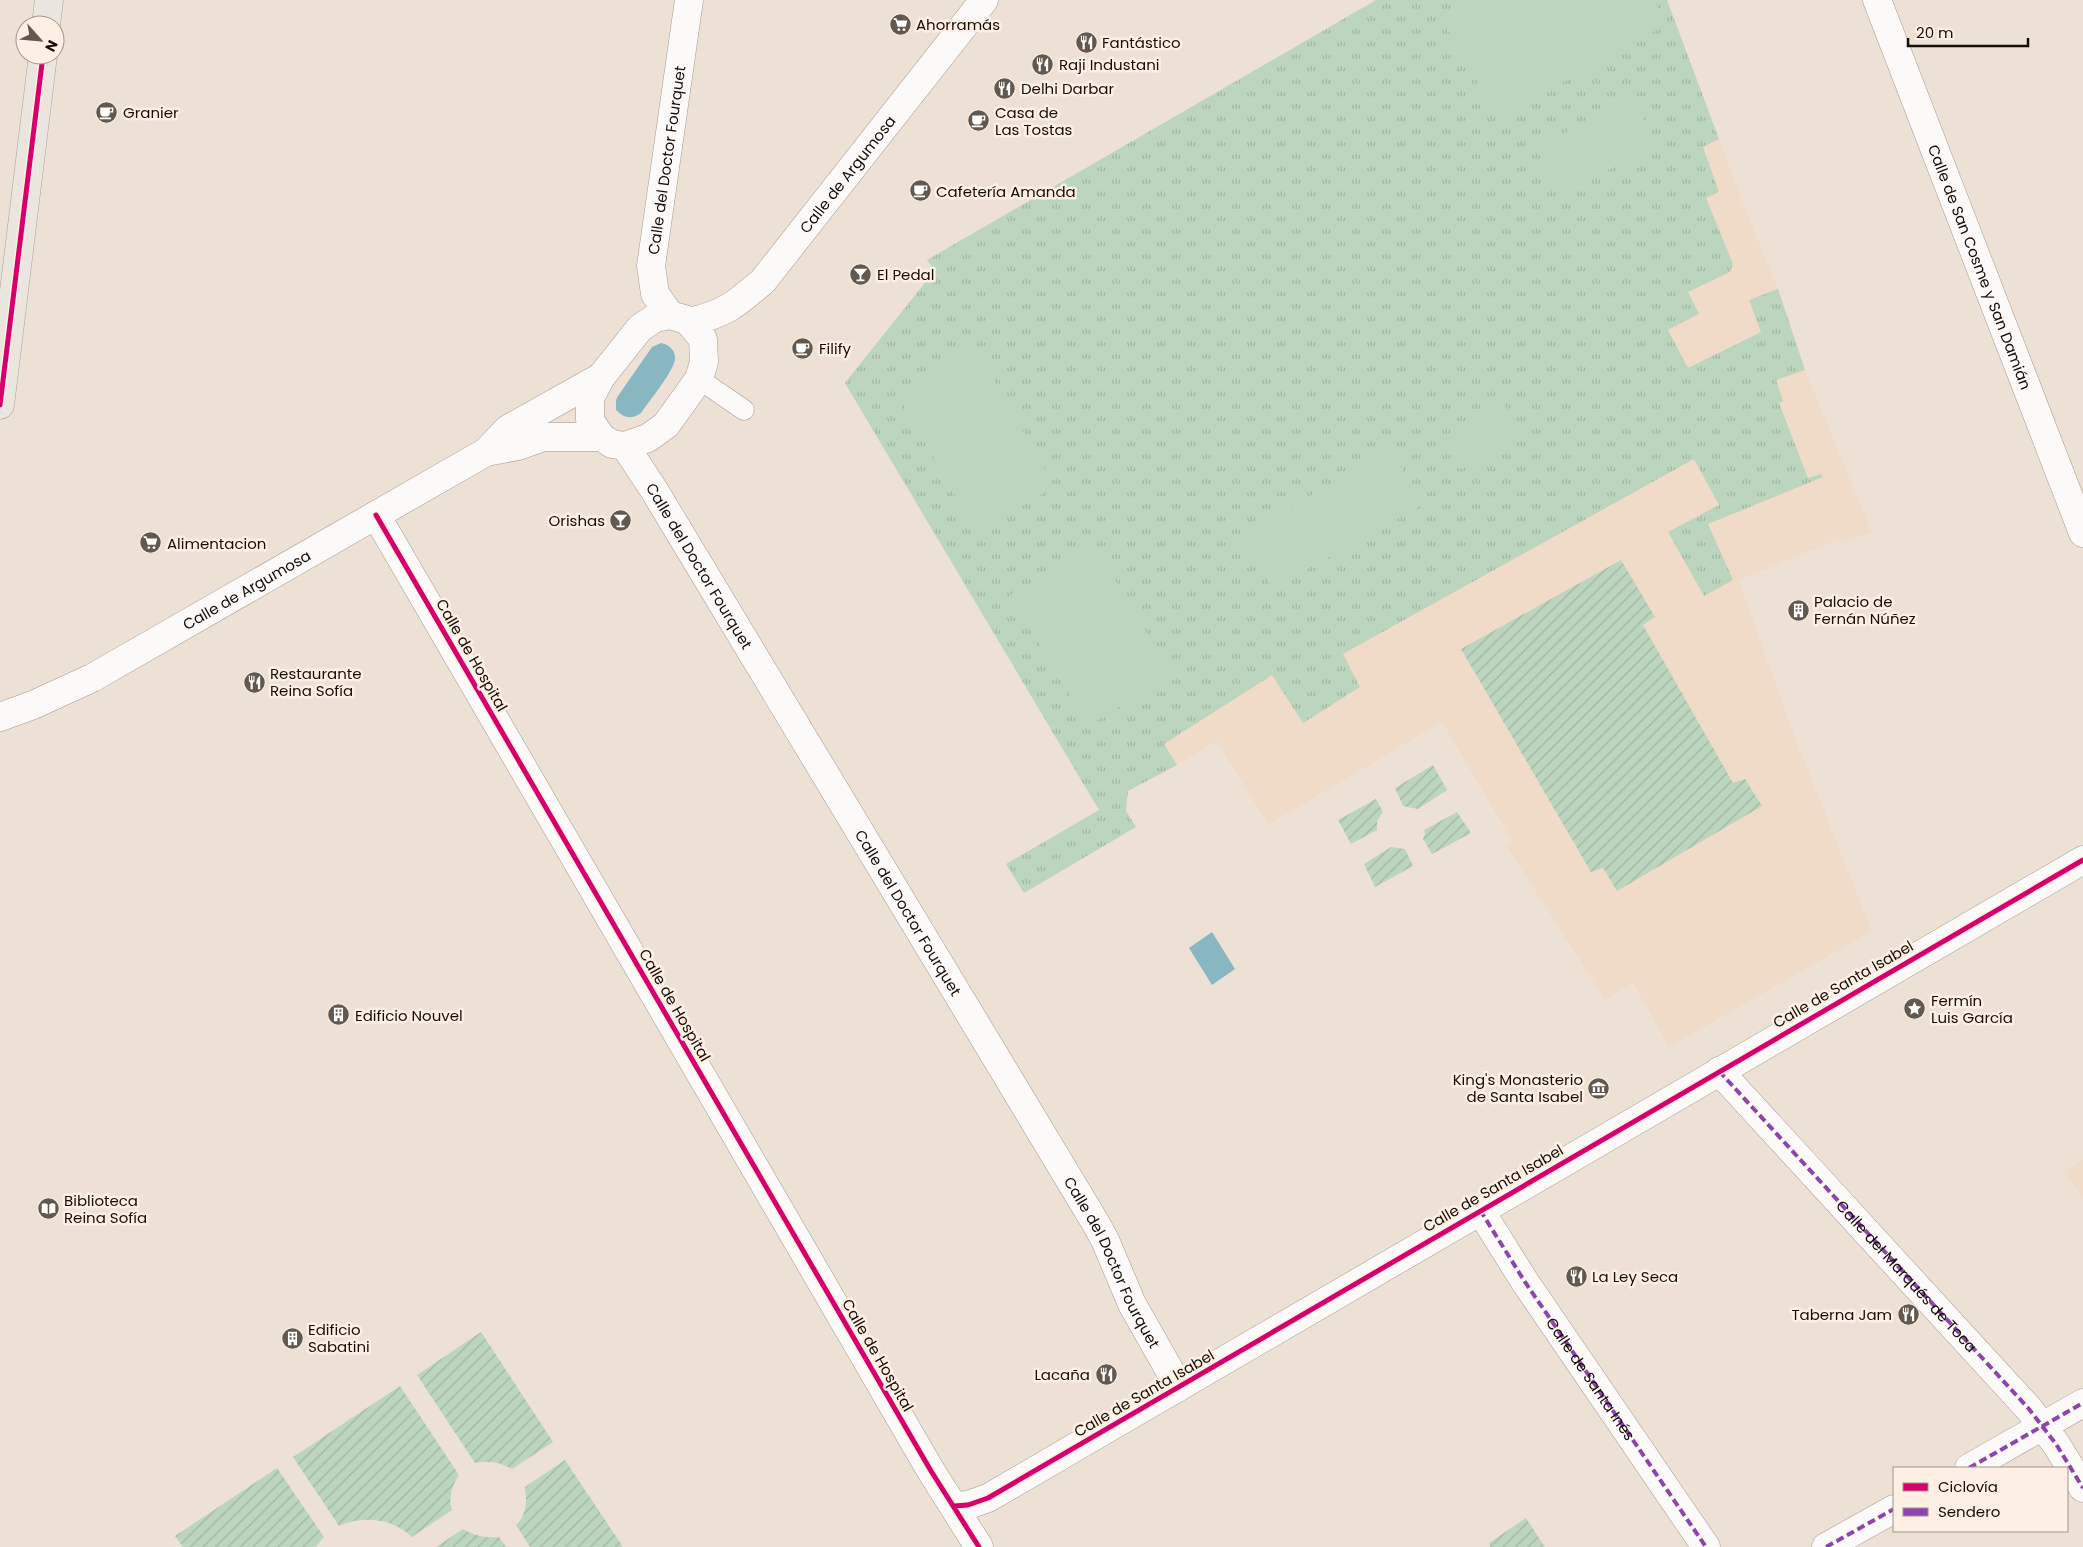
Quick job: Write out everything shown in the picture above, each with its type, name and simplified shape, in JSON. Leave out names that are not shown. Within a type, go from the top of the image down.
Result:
[{"type":"main road","points":[[48,15],[50,0]]},
{"type":"main road","points":[[0,405],[6,306],[42,65]]},
{"type":"street","name":"Calle del Doctor Fourquet","points":[[680,319],[655,294],[651,266],[689,0]]},
{"type":"street","name":"Calle de Argumosa","points":[[680,319],[712,316],[736,305],[763,281],[984,0]]},
{"type":"street","name":"Calle de San Cosme y San Damián","points":[[1877,0],[2083,533]]},
{"type":"street","points":[[654,318],[680,319],[703,339],[704,362],[699,380],[666,425],[648,438],[613,442],[590,420],[590,398],[601,377],[640,328],[654,318]]},
{"type":"street","name":"Calle de Argumosa","points":[[0,717],[33,705],[92,678],[486,452],[508,429],[601,377]]},
{"type":"street","name":"Calle de Argumosa","points":[[486,452],[518,446],[543,436],[613,442]]},
{"type":"street","name":"Calle del Doctor Fourquet","points":[[613,442],[654,490],[1095,1222],[1105,1240],[1132,1304],[1179,1387]]},
{"type":"street","name":"Calle de Hospital","points":[[376,515],[931,1471],[954,1506]]},
{"type":"street","name":"Calle de Santa Isabel","points":[[954,1506],[968,1505],[988,1498],[2083,860]]},
{"type":"street","name":"Calle del Marqués de Toca","points":[[1719,1071],[2042,1426],[2062,1453],[2083,1488]]},
{"type":"street","name":"Calle de Santa Inés","points":[[1480,1210],[1525,1282],[1706,1547]]},
{"type":"street","points":[[1971,1467],[2083,1403]]},
{"type":"street","points":[[954,1506],[979,1547]]},
{"type":"street","points":[[1826,1547],[1893,1510]]},
{"type":"lane","points":[[699,380],[744,410]]},
{"type":"shaded area","points":[[1376,0],[1667,0],[1746,211],[1778,289],[1805,370],[1872,532],[1843,542],[1839,539],[1739,580],[1791,727],[1872,931],[1669,1047],[1633,983],[1605,1000],[1506,845],[1512,841],[1442,722],[1268,825],[1217,741],[1128,791],[1126,811],[1136,827],[1024,893],[1006,864],[1099,810],[845,383],[935,270],[927,260]]},
{"type":"shaded area","points":[[2083,1160],[2083,1198],[2064,1172]]},
{"type":"green space","points":[[1376,0],[1667,0],[1719,139],[1703,147],[1719,192],[1706,198],[1733,264],[1730,272],[1688,292],[1699,314],[1668,330],[1688,368],[1761,332],[1749,300],[1778,289],[1805,370],[1776,380],[1783,401],[1779,403],[1808,478],[1821,474],[1823,477],[1708,524],[1733,580],[1704,596],[1668,532],[1719,505],[1694,459],[1343,654],[1360,687],[1303,723],[1272,675],[1164,744],[1177,765],[1128,791],[1126,811],[1136,827],[1024,893],[1006,864],[1099,810],[845,383],[935,270],[927,260]]},
{"type":"green space","points":[[1466,0],[1654,0],[1667,24],[1498,119],[1440,15]]},
{"type":"green space","points":[[1631,96],[1657,143],[1562,196],[1536,149]]},
{"type":"green space","points":[[975,348],[1055,487],[976,533],[897,393]]},
{"type":"green space","points":[[1504,403],[1522,435],[1459,470],[1441,438]]},
{"type":"green space","points":[[1392,450],[1422,505],[1272,589],[1242,534]]},
{"type":"green space","points":[[1094,545],[1172,675],[1088,726],[1010,595]]},
{"type":"green space","points":[[1621,560],[1655,617],[1643,625],[1733,783],[1745,779],[1762,806],[1617,891],[1603,868],[1591,872],[1461,649]]},
{"type":"green space","points":[[1433,765],[1447,790],[1418,809],[1403,806],[1395,788]]},
{"type":"green space","points":[[1376,799],[1383,812],[1377,821],[1377,830],[1351,844],[1338,820]]},
{"type":"green space","points":[[1457,812],[1471,833],[1432,854],[1423,839],[1424,830]]},
{"type":"green space","points":[[1391,847],[1405,849],[1413,866],[1375,887],[1364,864]]},
{"type":"green space","points":[[481,1332],[553,1442],[512,1469],[494,1463],[475,1463],[417,1375]]},
{"type":"green space","points":[[400,1386],[459,1475],[451,1492],[452,1510],[412,1537],[396,1526],[377,1520],[358,1520],[339,1526],[293,1457]]},
{"type":"green space","points":[[565,1460],[623,1547],[530,1547],[516,1525],[520,1521],[525,1508],[525,1487]]},
{"type":"green space","points":[[277,1468],[324,1537],[315,1547],[183,1547],[175,1536]]},
{"type":"green space","points":[[1526,1518],[1545,1547],[1490,1547],[1489,1543]]},
{"type":"green space","points":[[463,1529],[480,1536],[499,1537],[506,1547],[436,1547]]},
{"type":"water","points":[[661,343],[670,347],[674,352],[675,359],[672,369],[641,413],[631,417],[622,415],[616,410],[618,396],[652,347]]},
{"type":"water","points":[[1212,932],[1235,969],[1212,985],[1189,948]]},
{"type":"marked path","points":[[1719,1071],[2029,1409],[2056,1444],[2083,1488]]},
{"type":"marked path","points":[[1480,1210],[1525,1282],[1706,1547]]},
{"type":"marked path","points":[[1971,1467],[2083,1403]]},
{"type":"marked path","points":[[1826,1547],[1893,1510]]},
{"type":"cycle path","points":[[0,405],[42,65]]},
{"type":"cycle path","points":[[376,515],[931,1471],[979,1547]]},
{"type":"cycle path","points":[[954,1506],[968,1505],[988,1498],[2083,860]]},
{"type":"place","name":"Ahorramás","points":[[900,24]]},
{"type":"place","name":"Fantástico","points":[[1086,42]]},
{"type":"place","name":"Raji Industani","points":[[1043,64]]},
{"type":"place","name":"Delhi Darbar","points":[[1005,88]]},
{"type":"place","name":"Granier","points":[[107,112]]},
{"type":"place","name":"Casa de Las Tostas","points":[[979,121]]},
{"type":"place","name":"Cafetería Amanda","points":[[920,191]]},
{"type":"place","name":"El Pedal","points":[[861,274]]},
{"type":"place","name":"Filify","points":[[803,348]]},
{"type":"place","name":"Orishas","points":[[621,520]]},
{"type":"place","name":"Alimentacion","points":[[151,543]]},
{"type":"place","name":"Palacio de Fernán Núñez","points":[[1798,610]]},
{"type":"place","name":"Restaurante Reina Sofía","points":[[254,682]]},
{"type":"place","name":"Fermín Luis García","points":[[1915,1009]]},
{"type":"place","name":"Edificio Nouvel","points":[[339,1015]]},
{"type":"place","name":"King's Monasterio de Santa Isabel","points":[[1599,1088]]},
{"type":"place","name":"Biblioteca Reina Sofía","points":[[48,1209]]},
{"type":"place","name":"La Ley Seca","points":[[1576,1276]]},
{"type":"place","name":"Taberna Jam","points":[[1908,1314]]},
{"type":"place","name":"Edificio Sabatini","points":[[292,1338]]},
{"type":"place","name":"Lacaña","points":[[1106,1374]]}]
